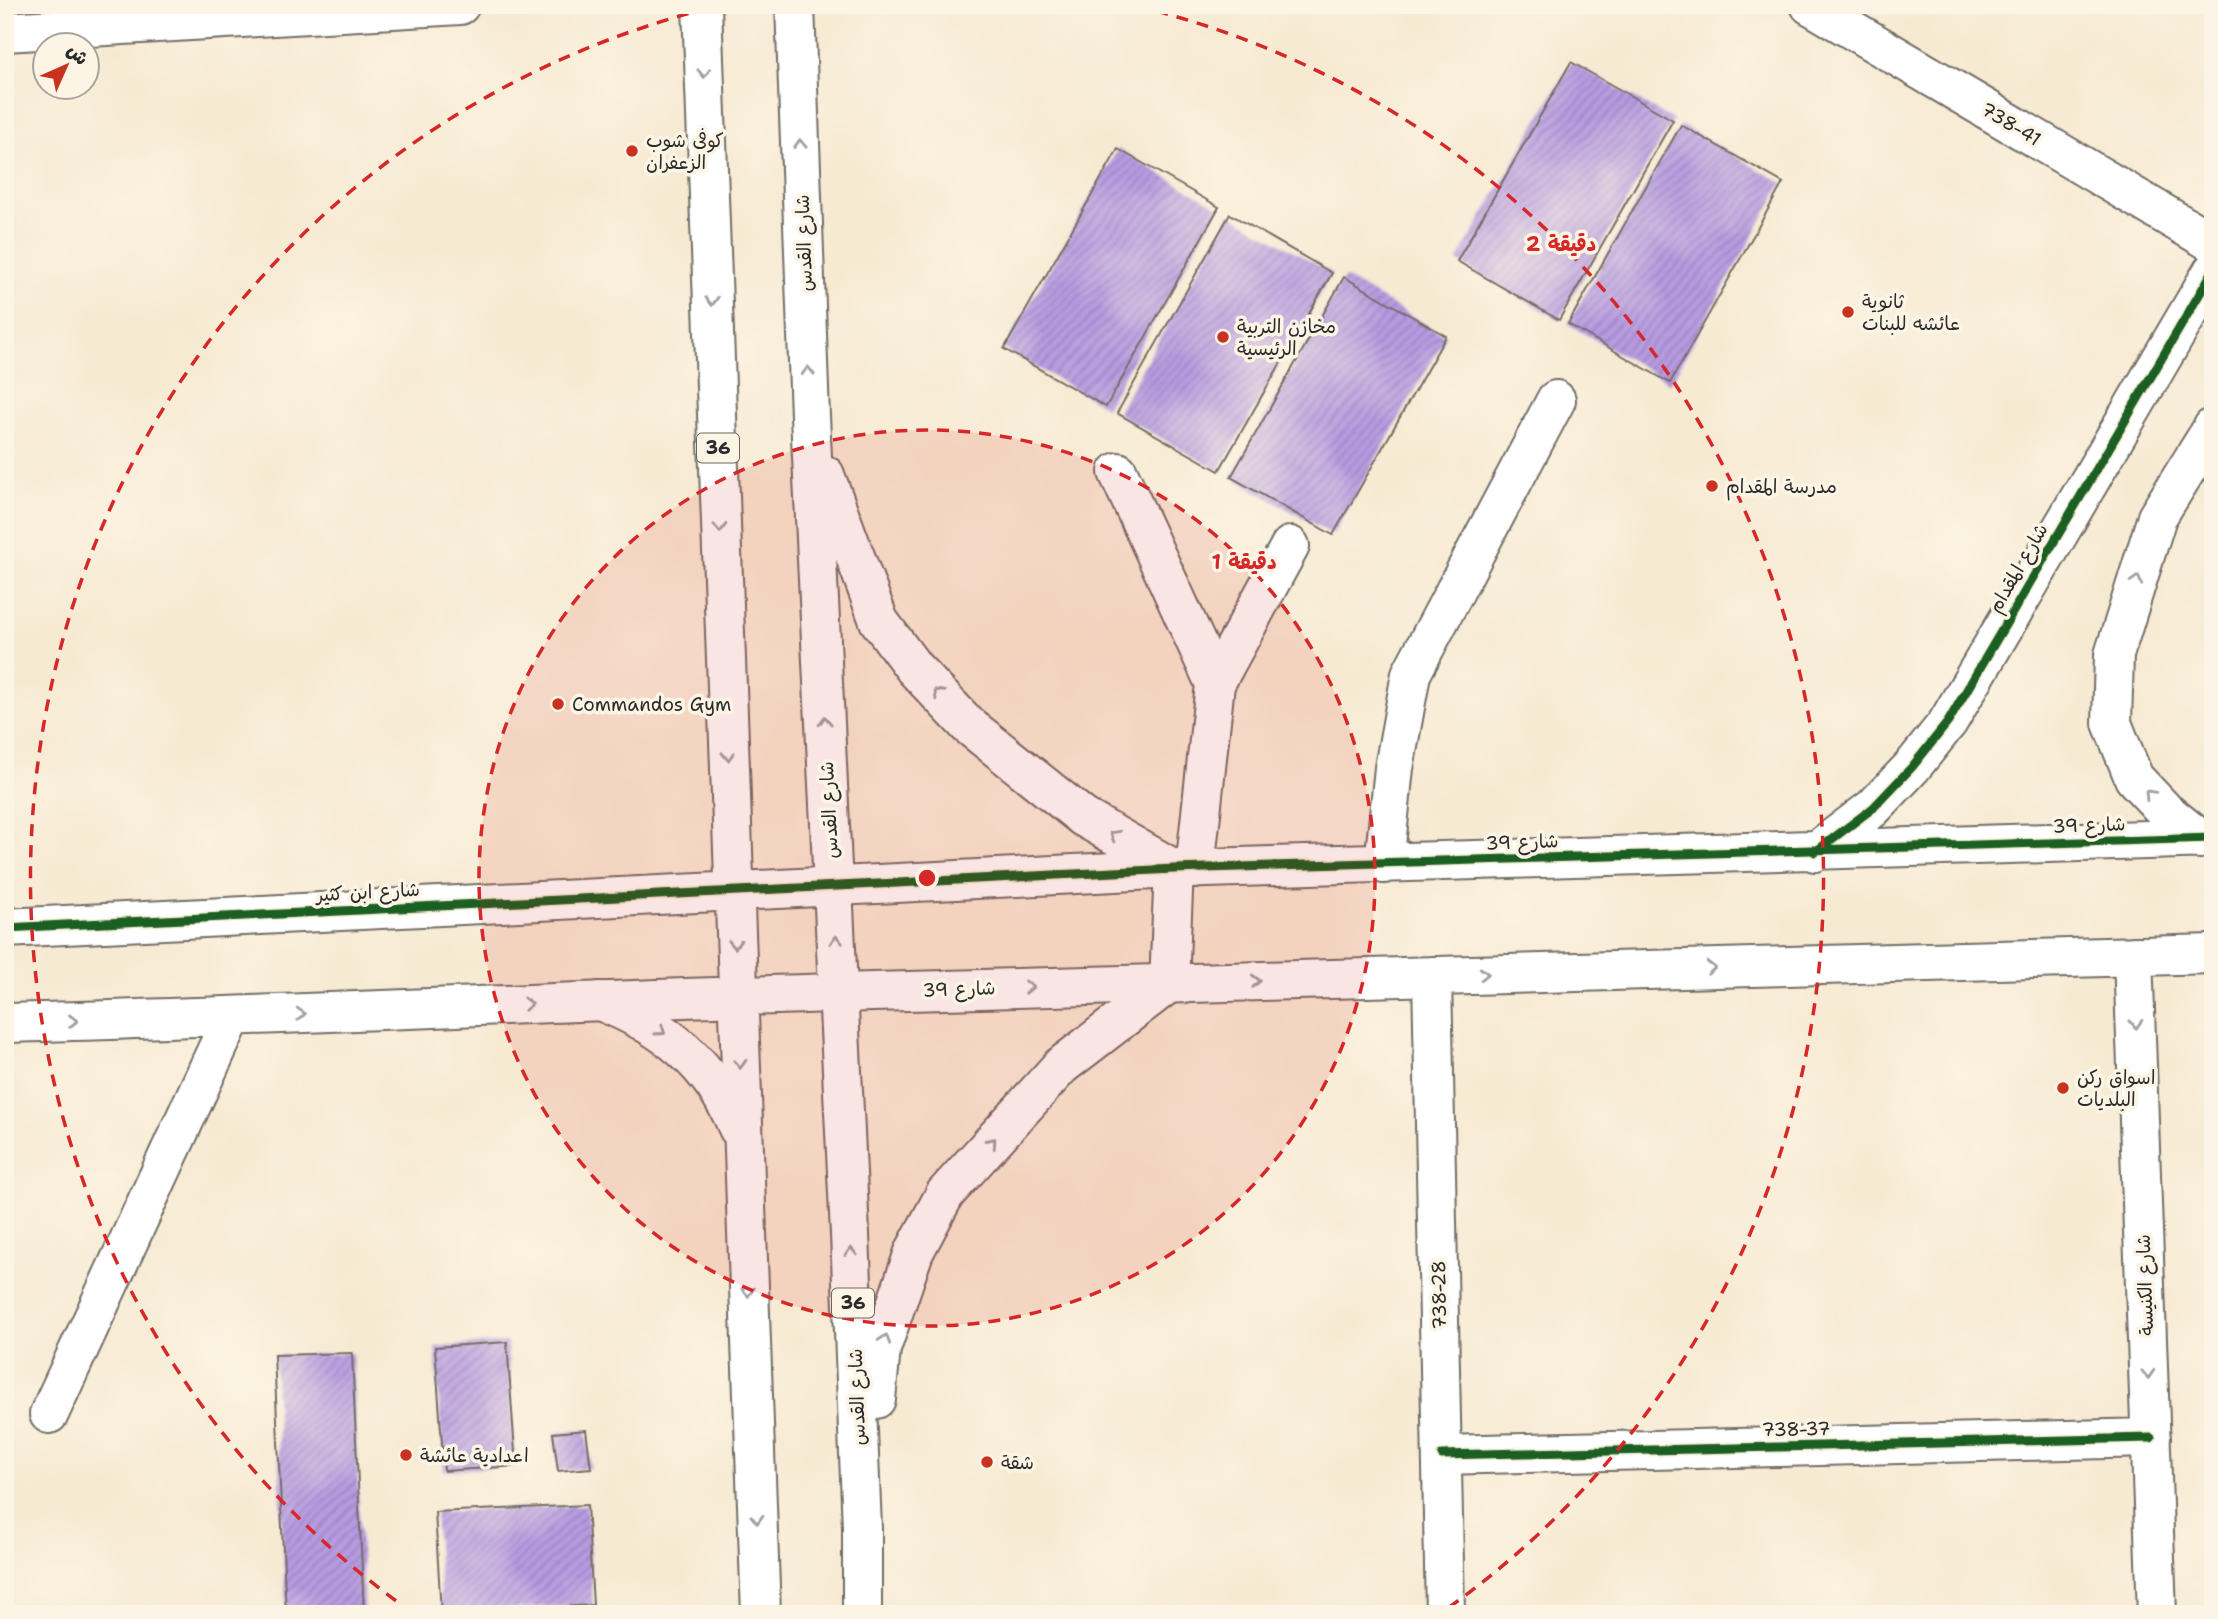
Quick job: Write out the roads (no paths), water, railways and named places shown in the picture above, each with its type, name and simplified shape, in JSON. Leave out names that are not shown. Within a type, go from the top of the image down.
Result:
[{"type":"street","points":[[5,32],[96,16],[460,5]]},
{"type":"street","name":"36","points":[[702,5],[761,1614]]},
{"type":"street","name":"شارع القدس","points":[[795,5],[810,416],[862,1528],[862,1614]]},
{"type":"street","name":"738-41","points":[[1810,5],[2213,243]]},
{"type":"street","name":"شارع المقدام","points":[[1815,852],[1873,808],[1912,767],[1948,722],[2213,271]]},
{"type":"street","points":[[1384,864],[1394,768],[1411,674],[1556,400]]},
{"type":"street","points":[[810,416],[829,488],[879,621],[914,668],[968,725],[1083,817],[1184,869]]},
{"type":"street","points":[[2206,839],[2165,811],[2134,778],[2112,723],[2114,655],[2157,517],[2213,427]]},
{"type":"street","points":[[1118,472],[1215,684]]},
{"type":"street","points":[[862,1528],[881,1349],[914,1252],[945,1194],[1061,1066],[1169,983],[1184,869],[1215,684],[1290,546]]},
{"type":"street","name":"شارع 39","points":[[833,887],[1184,869],[2206,839]]},
{"type":"street","name":"شارع ابن كثير","points":[[5,928],[833,887]]},
{"type":"street","name":"شارع 39","points":[[737,996],[2213,954]]},
{"type":"street","name":"شارع الكنيسة","points":[[2133,956],[2157,1614]]},
{"type":"street","name":"738-28","points":[[1432,976],[1445,1614]]},
{"type":"street","points":[[5,1023],[232,1017],[737,996]]},
{"type":"street","points":[[600,1001],[627,1011],[677,1043],[716,1086],[743,1139]]},
{"type":"street","points":[[49,1414],[232,1017]]},
{"type":"street","name":"738-37","points":[[1442,1455],[2151,1438]]},
{"type":"place","name":"كوفي شوب الزعفران","points":[[632,151]]},
{"type":"place","name":"ثانوية عائشه للبنات","points":[[1848,312]]},
{"type":"place","name":"مخازن التربية الرئيسية","points":[[1223,337]]},
{"type":"place","name":"مدرسة المقدام","points":[[1712,486]]},
{"type":"place","name":"Commandos Gym","points":[[558,704]]},
{"type":"place","name":"اسواق ركن البلديات","points":[[2063,1088]]},
{"type":"place","name":"اعدادية عائشة","points":[[406,1455]]},
{"type":"place","name":"شقة","points":[[987,1462]]}]
